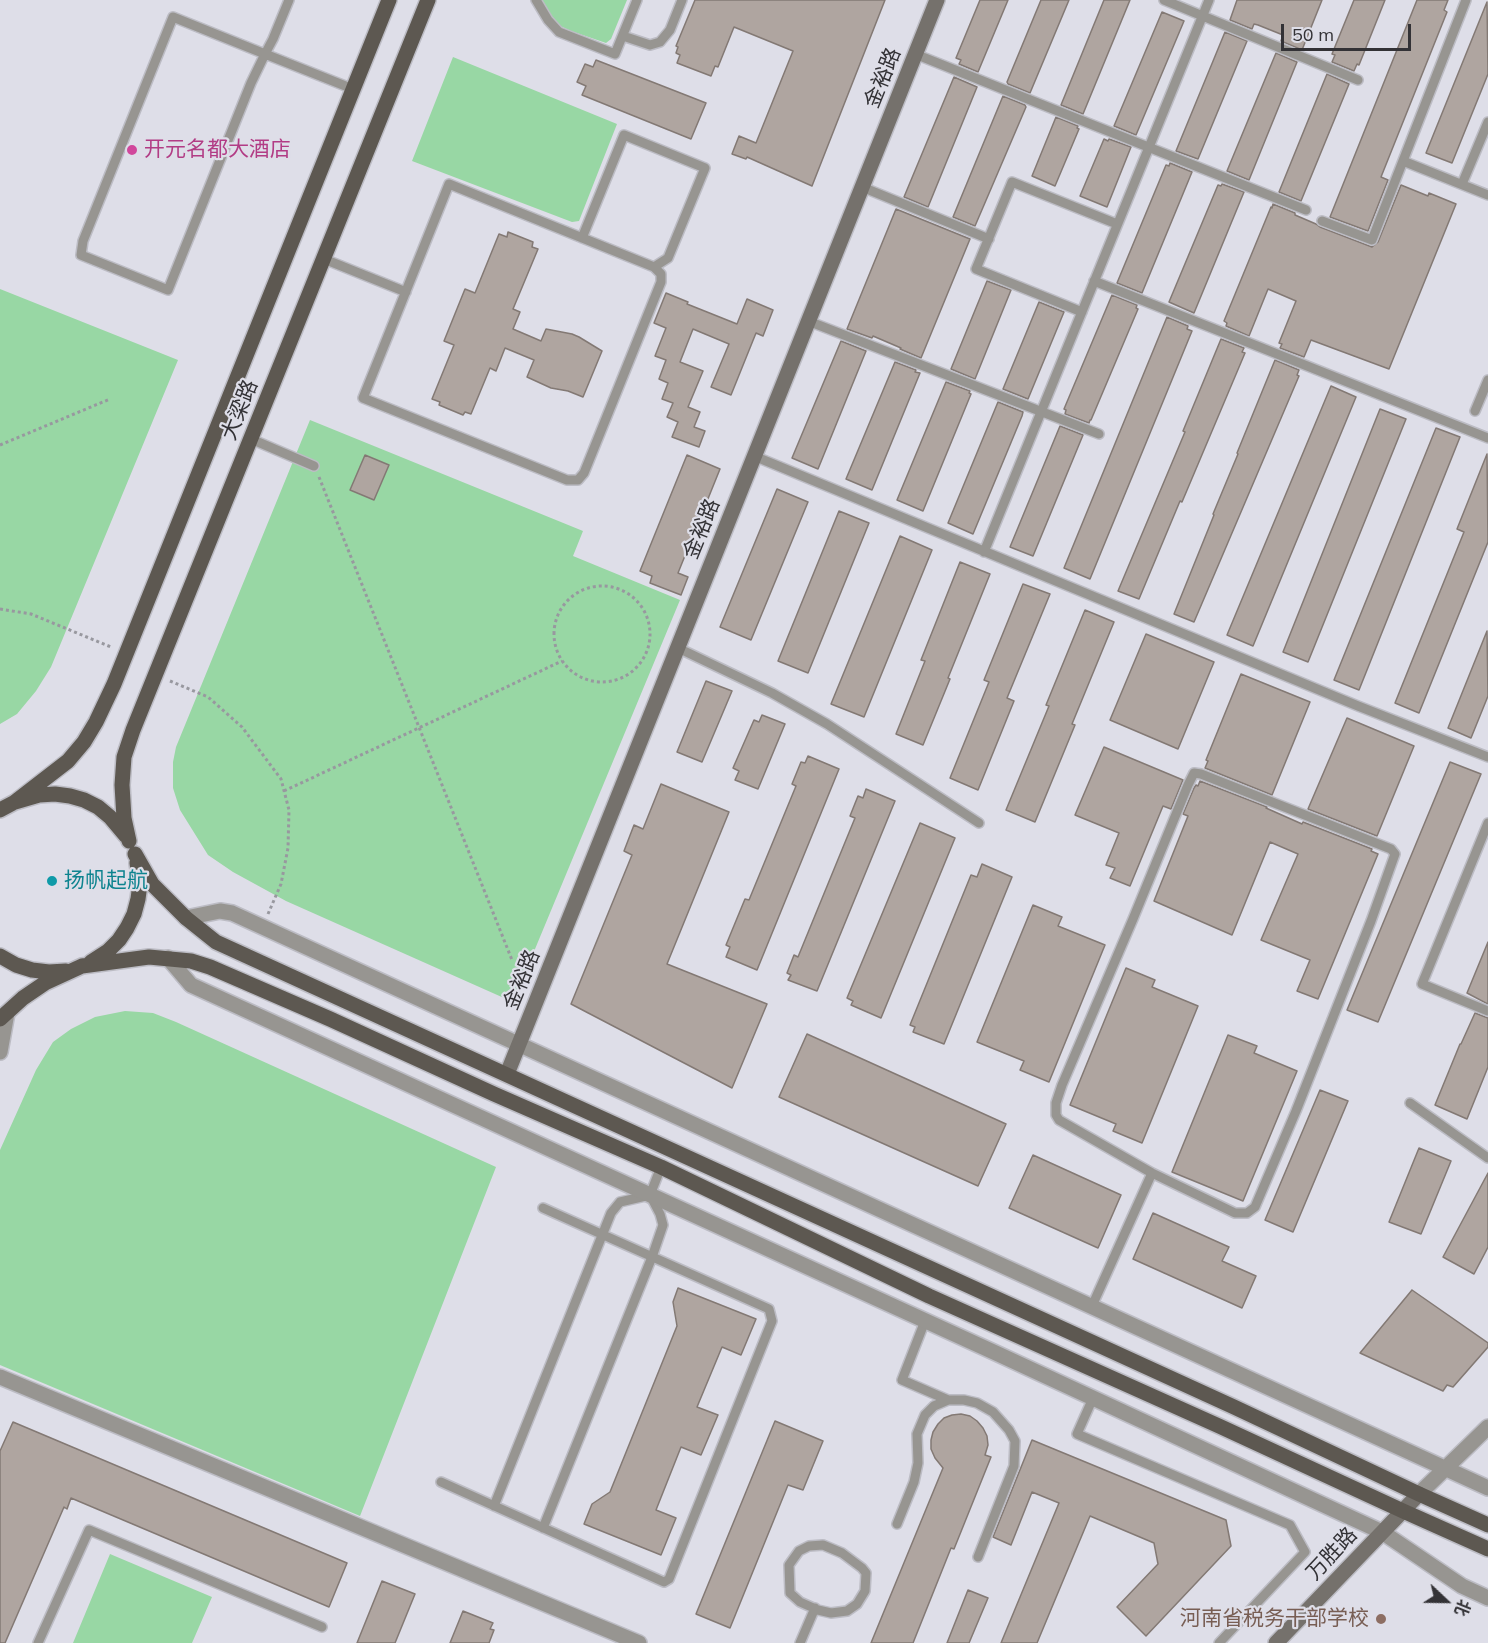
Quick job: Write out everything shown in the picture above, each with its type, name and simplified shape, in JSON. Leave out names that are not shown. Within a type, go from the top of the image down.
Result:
[{"type":"main road","name":"大梁路","points":[[15,802],[68,761],[84,742],[110,693],[389,0]]},
{"type":"main road","name":"大梁路","points":[[82,966],[96,960],[119,940],[131,921],[138,899],[140,884],[138,868],[124,818],[122,785],[124,757],[133,730],[428,0]]},
{"type":"main road","points":[[0,810],[15,802],[39,795],[55,794],[84,800],[98,807],[110,817],[132,847],[152,884],[186,918],[216,942],[1488,1525]]},
{"type":"main road","points":[[0,956],[16,965],[49,972],[136,958],[168,958],[191,961],[210,967],[661,1167],[929,1296],[1488,1549]]},
{"type":"main road","points":[[4,1016],[23,998],[45,983],[82,966]]},
{"type":"street","name":"金裕路","points":[[507,1074],[937,0]]},
{"type":"street","points":[[186,918],[220,911],[232,913],[1488,1488]]},
{"type":"street","points":[[168,958],[191,985],[1382,1532],[1462,1586],[1488,1598]]},
{"type":"street","points":[[0,1052],[4,1016]]},
{"type":"street","points":[[0,1377],[639,1643]]},
{"type":"street","points":[[1419,1494],[1488,1427]]},
{"type":"street","name":"万胜路","points":[[1276,1643],[1419,1494]]},
{"type":"lane","points":[[289,0],[265,54],[251,82],[168,290],[81,255],[83,241],[173,17],[265,54],[353,89]]},
{"type":"lane","points":[[536,0],[548,20],[559,32],[615,54],[637,0]]},
{"type":"lane","points":[[622,36],[650,45],[660,42],[670,30],[682,0]]},
{"type":"lane","points":[[1164,0],[1358,80]]},
{"type":"lane","points":[[984,552],[1209,0]]},
{"type":"lane","points":[[1322,221],[1372,240],[1466,0]]},
{"type":"lane","points":[[915,54],[1306,210]]},
{"type":"lane","points":[[1462,184],[1488,122]]},
{"type":"lane","points":[[582,238],[624,135],[705,168],[668,258],[654,267]]},
{"type":"lane","points":[[1403,161],[1488,195]]},
{"type":"lane","points":[[1082,312],[976,269],[1012,182],[1118,224]]},
{"type":"lane","points":[[449,184],[582,238],[654,267],[661,274],[661,282],[584,473],[578,480],[567,480],[363,398],[449,184]]},
{"type":"lane","points":[[862,187],[989,239]]},
{"type":"lane","points":[[324,259],[406,292]]},
{"type":"lane","points":[[1094,281],[1488,438]]},
{"type":"lane","points":[[808,321],[1099,434]]},
{"type":"lane","points":[[1476,411],[1488,380]]},
{"type":"lane","points":[[251,440],[314,466]]},
{"type":"lane","points":[[754,456],[1358,706],[1488,757]]},
{"type":"lane","points":[[678,648],[772,693],[827,724],[979,823]]},
{"type":"lane","points":[[1194,773],[1391,849],[1395,854],[1371,921],[1255,1207],[1247,1213],[1235,1213],[1152,1173],[1059,1120],[1056,1115],[1056,1103],[1194,773]]},
{"type":"lane","points":[[1488,823],[1422,984],[1488,1011]]},
{"type":"lane","points":[[1410,1103],[1488,1158]]},
{"type":"lane","points":[[543,1528],[663,1225],[650,1195],[661,1167]]},
{"type":"lane","points":[[1092,1306],[1152,1173]]},
{"type":"lane","points":[[494,1506],[611,1214],[620,1202],[650,1195]]},
{"type":"lane","points":[[441,1482],[664,1582],[669,1579],[674,1568],[772,1321],[770,1309],[543,1208]]},
{"type":"lane","points":[[925,1321],[902,1380],[948,1400]]},
{"type":"lane","points":[[1093,1398],[1077,1434],[1290,1525],[1305,1552],[1219,1643]]},
{"type":"lane","points":[[897,1524],[914,1482],[918,1463],[917,1434],[925,1415],[934,1406],[948,1400],[977,1403],[993,1412],[1009,1430],[1015,1441],[1014,1466],[978,1557]]},
{"type":"lane","points":[[38,1643],[89,1530],[322,1627]]},
{"type":"lane","points":[[823,1545],[842,1553],[862,1568],[866,1573],[865,1591],[857,1605],[847,1611],[831,1613],[814,1608],[800,1602],[790,1593],[789,1565],[799,1551],[809,1546],[823,1545]]},
{"type":"lane","points":[[800,1643],[814,1608]]},
{"type":"path","points":[[0,445],[110,399]]},
{"type":"path","points":[[314,466],[512,960]]},
{"type":"path","points":[[609,586],[620,589],[639,603],[649,622],[650,643],[634,670],[625,677],[602,683],[590,682],[569,670],[562,661],[556,650],[554,626],[558,614],[574,595],[584,589],[609,586]]},
{"type":"path","points":[[0,609],[31,614],[127,653]]},
{"type":"path","points":[[284,791],[562,661]]},
{"type":"path","points":[[155,675],[208,697],[242,727],[281,779],[289,810],[288,848],[281,884],[263,927]]},
{"type":"green space","points":[[543,0],[627,0],[611,39],[606,43],[556,24],[543,6]]},
{"type":"green space","points":[[453,57],[617,124],[579,221],[572,222],[412,161]]},
{"type":"green space","points":[[0,289],[178,360],[51,667],[36,691],[17,714],[0,724]]},
{"type":"green space","points":[[310,420],[583,531],[573,556],[680,600],[513,1002],[286,901],[233,872],[208,855],[180,810],[173,788],[173,762],[176,747]]},
{"type":"green space","points":[[125,1011],[153,1013],[176,1022],[496,1167],[360,1516],[0,1365],[0,1150],[36,1070],[53,1042],[71,1029],[95,1017]]},
{"type":"green space","points":[[110,1554],[212,1597],[192,1643],[73,1643]]},
{"type":"building","points":[[695,0],[885,0],[812,186],[747,157],[746,159],[732,154],[739,136],[756,143],[793,51],[734,27],[718,67],[715,66],[711,76],[677,63],[680,55],[676,53],[678,47],[676,46]]},
{"type":"building","points":[[980,0],[1008,0],[978,72],[959,64],[961,60],[956,58]]},
{"type":"building","points":[[1041,0],[1069,0],[1030,93],[1007,82]]},
{"type":"building","points":[[1104,0],[1130,0],[1083,114],[1061,105]]},
{"type":"building","points":[[1237,0],[1322,0],[1302,50],[1281,41],[1283,35],[1258,25],[1254,24],[1252,29],[1230,20]]},
{"type":"building","points":[[1354,0],[1385,0],[1359,65],[1357,64],[1354,71],[1332,62],[1335,55],[1332,54]]},
{"type":"building","points":[[1417,0],[1448,0],[1444,10],[1447,12],[1381,177],[1388,180],[1368,231],[1330,217]]},
{"type":"building","points":[[1487,2],[1488,74],[1452,163],[1426,153]]},
{"type":"building","points":[[1162,12],[1184,21],[1136,135],[1114,126]]},
{"type":"building","points":[[1225,32],[1247,41],[1198,159],[1176,151]]},
{"type":"building","points":[[1276,53],[1297,62],[1249,180],[1227,171]]},
{"type":"building","points":[[596,60],[706,103],[691,139],[582,95],[586,86],[577,82],[585,64],[593,67]]},
{"type":"building","points":[[1327,74],[1349,84],[1301,201],[1279,192]]},
{"type":"building","points":[[954,77],[977,87],[928,207],[904,197]]},
{"type":"building","points":[[1003,96],[1026,107],[975,226],[953,217]]},
{"type":"building","points":[[1056,117],[1078,126],[1079,129],[1055,186],[1032,176]]},
{"type":"building","points":[[1104,139],[1131,147],[1107,207],[1080,196]]},
{"type":"building","points":[[1170,163],[1192,172],[1142,293],[1117,283],[1166,165],[1169,166]]},
{"type":"building","points":[[1222,184],[1244,192],[1194,313],[1169,302],[1218,185]]},
{"type":"building","points":[[1401,185],[1456,204],[1389,369],[1311,340],[1304,357],[1280,348],[1282,344],[1279,343],[1296,301],[1268,289],[1249,336],[1226,326],[1227,323],[1224,321],[1273,204],[1320,227],[1372,247],[1378,242]]},
{"type":"building","points":[[896,209],[970,239],[921,358],[873,336],[872,338],[847,329]]},
{"type":"building","points":[[508,232],[533,242],[532,247],[538,249],[513,309],[520,312],[513,329],[541,341],[546,329],[572,334],[602,351],[583,397],[551,388],[527,377],[534,360],[505,348],[496,371],[490,368],[471,414],[465,412],[463,415],[439,405],[440,402],[432,399],[454,345],[444,341],[465,289],[475,293],[499,234],[507,237]]},
{"type":"building","points":[[987,281],[1011,290],[975,379],[951,369]]},
{"type":"building","points":[[666,293],[737,324],[747,299],[773,310],[763,336],[756,333],[731,395],[711,387],[729,344],[693,329],[680,362],[703,371],[688,407],[700,412],[694,427],[705,431],[699,447],[672,437],[678,422],[667,417],[673,403],[662,399],[668,383],[659,379],[666,360],[655,356],[666,328],[654,323]]},
{"type":"building","points":[[1112,295],[1137,305],[1138,309],[1089,423],[1065,414],[1064,409]]},
{"type":"building","points":[[1039,302],[1064,312],[1028,399],[1003,389]]},
{"type":"building","points":[[1167,317],[1188,326],[1187,329],[1192,331],[1090,579],[1064,568]]},
{"type":"building","points":[[1221,339],[1244,348],[1242,352],[1245,353],[1139,599],[1118,591],[1185,432],[1183,431]]},
{"type":"building","points":[[841,341],[866,351],[818,469],[792,458]]},
{"type":"building","points":[[1275,360],[1299,370],[1297,375],[1299,376],[1194,622],[1174,614]]},
{"type":"building","points":[[895,362],[920,373],[872,490],[846,479]]},
{"type":"building","points":[[946,382],[970,391],[971,394],[923,511],[897,500]]},
{"type":"building","points":[[1331,386],[1356,397],[1253,646],[1227,635]]},
{"type":"building","points":[[998,402],[1023,412],[973,534],[948,523]]},
{"type":"building","points":[[1380,409],[1406,419],[1308,662],[1283,652]]},
{"type":"building","points":[[1060,426],[1083,435],[1033,556],[1010,547]]},
{"type":"building","points":[[1436,428],[1460,437],[1359,690],[1334,680]]},
{"type":"building","points":[[1487,454],[1488,542],[1419,713],[1395,703],[1464,532],[1457,529]]},
{"type":"building","points":[[365,455],[389,465],[374,500],[350,490]]},
{"type":"building","points":[[687,455],[720,469],[678,573],[688,577],[681,595],[650,583],[652,576],[640,571]]},
{"type":"building","points":[[777,489],[808,502],[751,640],[720,627]]},
{"type":"building","points":[[839,511],[869,523],[808,673],[778,661]]},
{"type":"building","points":[[900,536],[932,550],[864,717],[831,704]]},
{"type":"building","points":[[960,562],[990,574],[923,745],[896,734],[925,661],[921,660]]},
{"type":"building","points":[[1023,584],[1050,594],[1007,698],[1014,701],[978,790],[950,778],[989,682],[984,680]]},
{"type":"building","points":[[1085,610],[1114,622],[1035,822],[1006,810]]},
{"type":"building","points":[[1487,631],[1488,696],[1471,738],[1448,728]]},
{"type":"building","points":[[1146,634],[1214,662],[1178,749],[1110,720]]},
{"type":"building","points":[[1241,674],[1310,702],[1272,795],[1205,768],[1208,761],[1206,760]]},
{"type":"building","points":[[706,681],[732,691],[702,762],[677,752]]},
{"type":"building","points":[[762,715],[785,724],[758,789],[735,780],[739,771],[733,768],[754,720],[759,722]]},
{"type":"building","points":[[1347,718],[1414,746],[1377,836],[1308,809]]},
{"type":"building","points":[[1104,747],[1183,780],[1171,809],[1163,806],[1130,886],[1110,878],[1115,868],[1106,865],[1119,833],[1075,815]]},
{"type":"building","points":[[808,756],[839,769],[757,970],[726,957],[730,947],[726,945],[745,899],[749,900],[796,786],[792,784],[801,762],[805,763]]},
{"type":"building","points":[[1450,762],[1481,774],[1378,1022],[1347,1010]]},
{"type":"building","points":[[1200,781],[1267,807],[1302,824],[1303,822],[1372,849],[1371,851],[1378,854],[1318,999],[1297,991],[1310,960],[1261,940],[1298,854],[1270,842],[1232,935],[1154,901],[1188,816],[1183,814],[1194,788]]},
{"type":"building","points":[[661,784],[729,812],[667,964],[767,1004],[732,1088],[571,1004],[632,855],[624,851],[634,825],[643,829]]},
{"type":"building","points":[[866,789],[895,801],[817,991],[788,980],[791,975],[787,973],[794,955],[798,957],[855,818],[850,816],[858,796],[863,798]]},
{"type":"building","points":[[920,823],[955,838],[881,1018],[851,1005],[853,1001],[847,998]]},
{"type":"building","points":[[982,864],[1012,877],[944,1044],[913,1032],[915,1027],[910,1025],[971,875],[977,877]]},
{"type":"building","points":[[1033,905],[1062,917],[1058,926],[1105,945],[1049,1082],[1020,1070],[1024,1061],[977,1042]]},
{"type":"building","points":[[1488,942],[1488,1004],[1467,993]]},
{"type":"building","points":[[1126,968],[1155,980],[1152,987],[1198,1006],[1142,1143],[1113,1131],[1116,1124],[1070,1105]]},
{"type":"building","points":[[1475,1013],[1488,1018],[1488,1067],[1467,1119],[1435,1105]]},
{"type":"building","points":[[807,1034],[1006,1124],[978,1186],[779,1097]]},
{"type":"building","points":[[1228,1035],[1257,1046],[1254,1053],[1297,1071],[1243,1201],[1172,1172]]},
{"type":"building","points":[[1320,1090],[1348,1101],[1293,1232],[1265,1220]]},
{"type":"building","points":[[1419,1148],[1451,1161],[1421,1234],[1389,1222]]},
{"type":"building","points":[[1033,1155],[1121,1195],[1098,1248],[1009,1208]]},
{"type":"building","points":[[1488,1173],[1488,1247],[1474,1274],[1443,1257]]},
{"type":"building","points":[[1153,1213],[1229,1247],[1222,1261],[1256,1276],[1242,1308],[1133,1259]]},
{"type":"building","points":[[678,1288],[756,1319],[741,1355],[722,1347],[697,1407],[718,1415],[701,1455],[681,1447],[656,1510],[676,1518],[661,1555],[584,1524],[592,1504],[610,1492],[677,1326],[673,1302]]},
{"type":"building","points":[[1412,1290],[1488,1343],[1488,1347],[1453,1387],[1447,1385],[1443,1391],[1360,1353]]},
{"type":"building","points":[[961,1414],[970,1416],[983,1428],[988,1445],[985,1455],[991,1457],[913,1643],[871,1643],[943,1468],[931,1449],[933,1432],[944,1418]]},
{"type":"building","points":[[775,1421],[823,1441],[803,1490],[788,1485],[730,1628],[696,1614]]},
{"type":"building","points":[[13,1422],[347,1563],[329,1607],[71,1498],[67,1509],[64,1507],[5,1643],[0,1643],[0,1451]]},
{"type":"building","points":[[1032,1440],[1226,1520],[1231,1546],[1146,1636],[1117,1607],[1158,1564],[1154,1543],[1090,1516],[1037,1643],[1001,1643],[1059,1503],[1032,1492],[1011,1545],[993,1537]]},
{"type":"building","points":[[382,1581],[415,1594],[395,1643],[357,1643]]},
{"type":"building","points":[[968,1590],[988,1598],[969,1643],[947,1643]]},
{"type":"building","points":[[463,1611],[493,1623],[490,1629],[494,1630],[489,1643],[450,1643]]},
{"type":"place","name":"开元名都大酒店","points":[[132,150]]},
{"type":"place","name":"扬帆起航","points":[[52,881]]},
{"type":"place","name":"河南省税务干部学校","points":[[1381,1619]]}]
